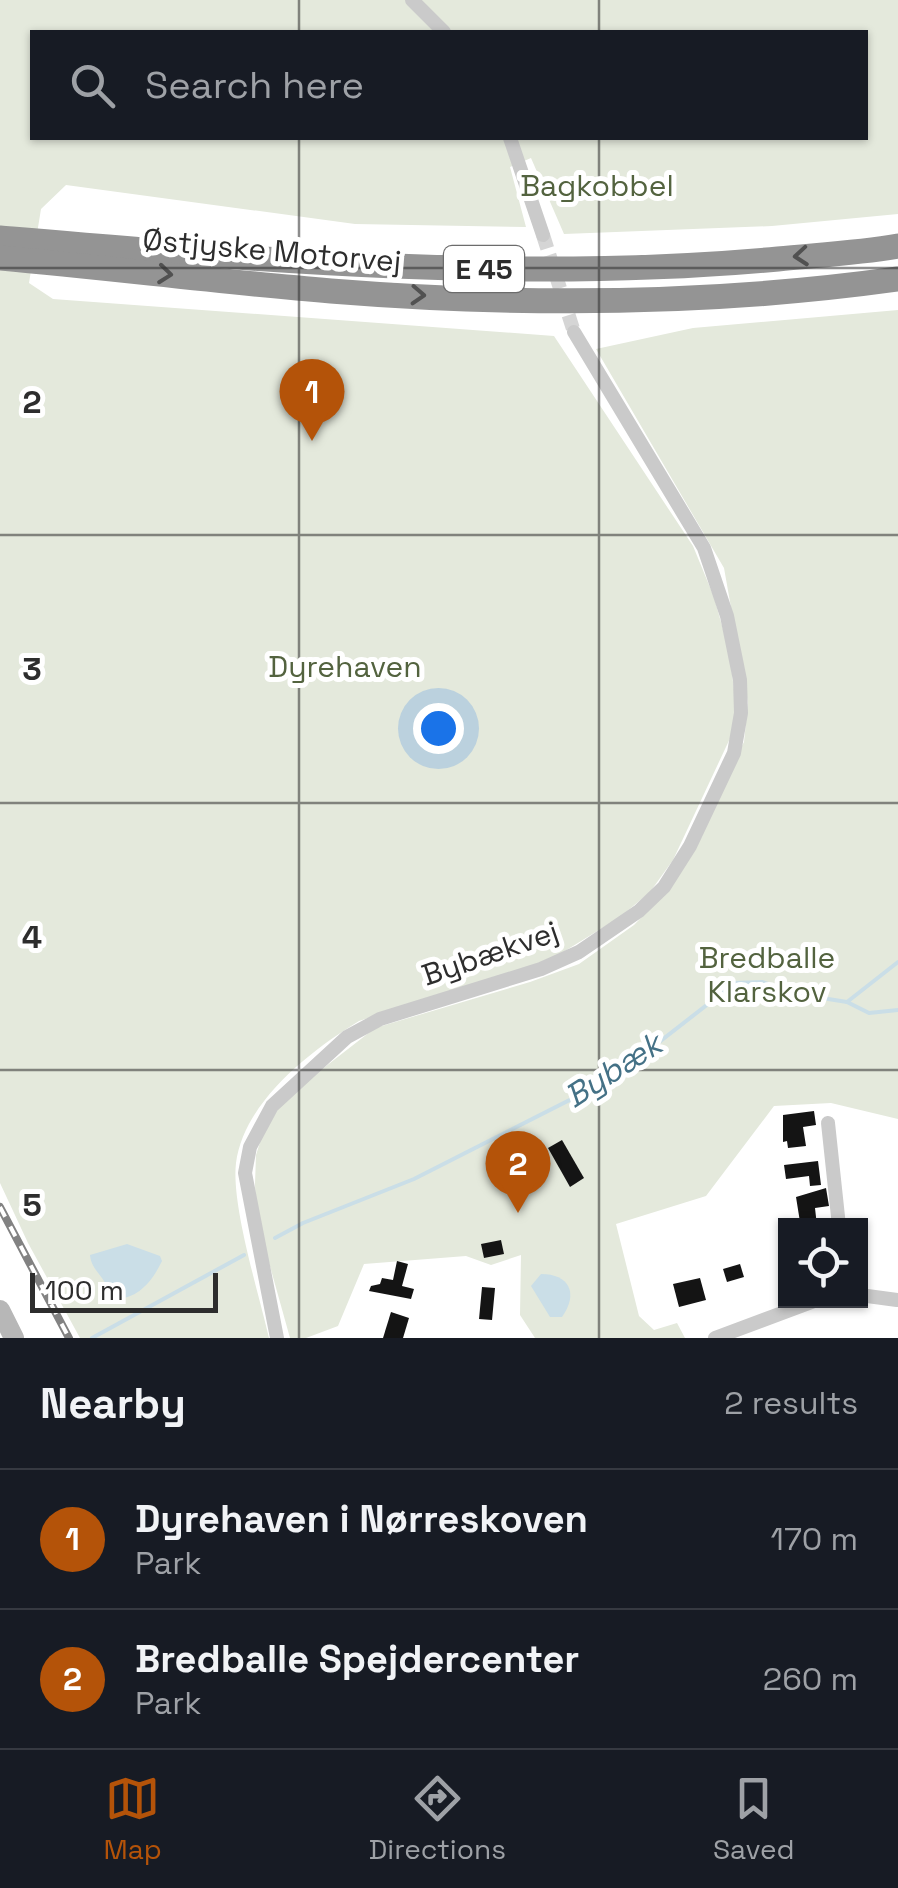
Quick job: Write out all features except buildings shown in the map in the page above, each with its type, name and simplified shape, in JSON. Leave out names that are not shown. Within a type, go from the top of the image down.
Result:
[{"type":"highway","name":"Østjyske Motorvej","points":[[0,238],[69,254],[334,291],[604,300],[716,295],[898,278]]},
{"type":"highway","name":"Østjyske Motorvej","points":[[0,258],[69,254],[480,269],[710,265],[898,246]]},
{"type":"street","points":[[412,0],[442,30]]},
{"type":"street","points":[[511,140],[543,235]]},
{"type":"street","name":"Bybækvej","points":[[277,1338],[245,1173],[250,1147],[272,1106],[346,1037],[380,1019],[541,968],[579,952],[639,911],[664,887],[690,846],[734,753],[741,713],[740,680],[727,616],[704,548],[574,332]]},
{"type":"street","points":[[828,1123],[838,1218]]},
{"type":"street","points":[[868,1296],[897,1300]]},
{"type":"street","points":[[716,1338],[796,1308]]},
{"type":"street","points":[[0,1310],[14,1338]]},
{"type":"green space","name":"Bagkobbel","points":[[0,0],[898,0],[898,214],[772,226],[564,234],[531,158],[510,167],[526,227],[355,224],[66,185],[41,209],[29,283],[53,299],[554,336],[693,546],[714,597],[729,651],[736,705],[733,732],[673,860],[650,892],[620,917],[560,954],[359,1021],[320,1047],[266,1099],[242,1141],[236,1181],[242,1225],[269,1338],[80,1338],[0,1183]]},
{"type":"green space","name":"Bredballe Klarskov","points":[[898,310],[898,1119],[831,1103],[774,1106],[706,1196],[616,1224],[639,1316],[654,1330],[677,1323],[685,1338],[535,1338],[520,1315],[521,1255],[491,1265],[466,1256],[364,1264],[338,1326],[306,1338],[290,1338],[256,1216],[256,1155],[263,1133],[278,1109],[303,1084],[375,1028],[579,964],[634,925],[667,891],[744,742],[748,703],[724,568],[596,349],[693,328]]},
{"type":"water","points":[[127,1244],[160,1256],[162,1261],[143,1288],[122,1299],[113,1299],[108,1296],[90,1255]]},
{"type":"water","points":[[541,1274],[558,1277],[568,1286],[570,1300],[562,1317],[550,1317],[531,1286]]},
{"type":"waterway","points":[[847,1002],[898,962]]},
{"type":"waterway","name":"Bybæk","points":[[275,1238],[414,1179],[613,1078],[735,983],[762,982],[797,994],[847,1002],[869,1013],[898,1010]]},
{"type":"waterway","name":"Bybæk","points":[[92,1338],[244,1255]]},
{"type":"tunnel","points":[[543,235],[574,332]]},
{"type":"railway","points":[[0,1207],[69,1338]]},
{"type":"place","name":"Dyrehaven i Nørreskoven","points":[[312,441]]},
{"type":"place","name":"Bredballe Spejdercenter","points":[[518,1213]]},
{"type":"park label","name":"Dyrehaven","points":[[345,666]]}]
